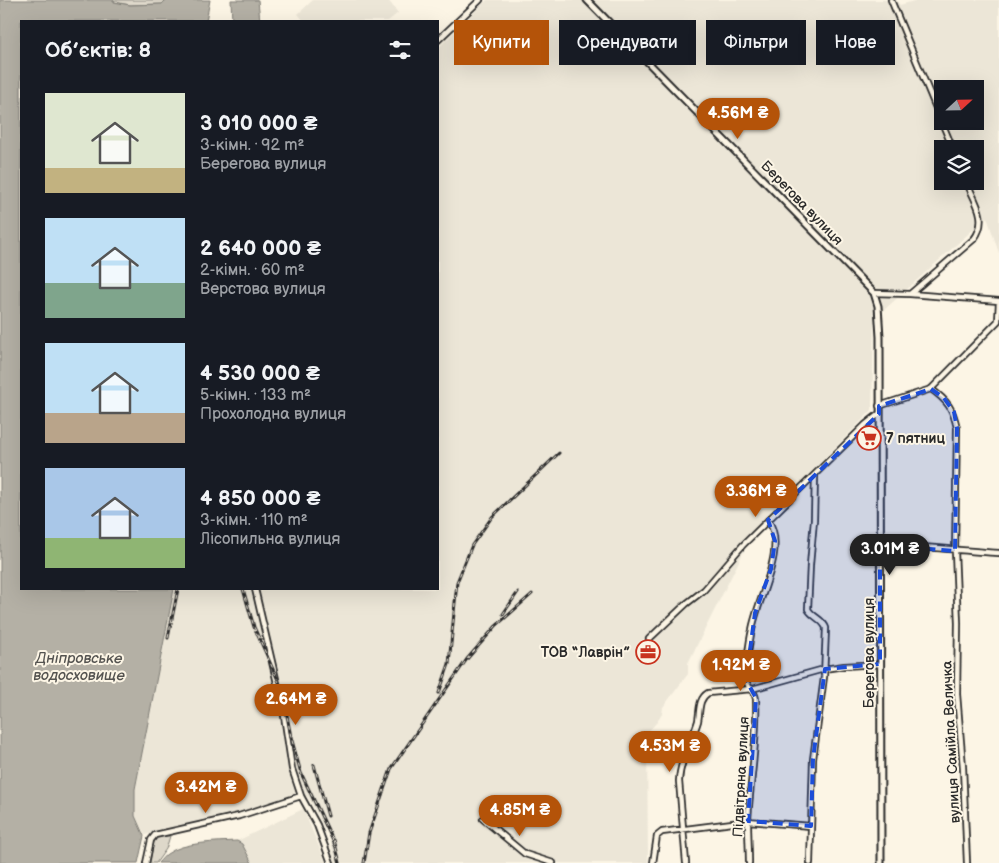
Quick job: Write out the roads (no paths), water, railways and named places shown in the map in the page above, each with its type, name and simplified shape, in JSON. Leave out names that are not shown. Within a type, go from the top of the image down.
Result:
[{"type":"street","points":[[439,39],[480,0]]},
{"type":"street","name":"Берегова вулиця","points":[[587,0],[874,293],[880,319],[881,863]]},
{"type":"street","points":[[891,0],[949,140]]},
{"type":"street","points":[[910,294],[974,239],[980,231],[982,220],[970,190]]},
{"type":"street","points":[[874,293],[999,301],[998,321],[931,389],[879,406]]},
{"type":"street","name":"вулиця Самійла Величка","points":[[931,389],[944,398],[954,412],[957,428],[955,551],[958,623],[957,694],[963,767],[967,863]]},
{"type":"street","points":[[649,639],[686,604],[704,590],[743,545],[865,425],[879,414]]},
{"type":"street","points":[[810,863],[813,759],[824,669],[825,625],[810,613],[808,609],[815,476]]},
{"type":"street","name":"Підвітряна вулиця","points":[[749,863],[748,821],[754,760],[756,698],[746,680],[755,613],[771,569],[774,554],[775,541],[772,525],[768,520]]},
{"type":"street","points":[[880,545],[912,545],[955,551],[999,553]]},
{"type":"street","points":[[255,590],[283,709],[292,769],[301,796],[317,825],[331,863]]},
{"type":"street","points":[[686,863],[679,781],[680,771],[697,722],[701,700],[705,694],[752,689],[824,669],[880,664]]},
{"type":"street","points":[[146,863],[151,840],[155,835],[239,816],[301,796]]},
{"type":"street","points":[[483,819],[525,854],[552,863]]},
{"type":"street","points":[[653,863],[659,833],[683,828],[748,821],[811,826]]},
{"type":"water","name":"Дніпровське водосховище","points":[[0,0],[114,0],[114,2],[130,5],[162,4],[166,0],[210,0],[206,20],[20,20],[20,590],[174,590],[135,789],[135,816],[144,836],[138,863],[0,863]]},
{"type":"water","points":[[231,0],[258,0],[260,20],[232,20]]},
{"type":"water","points":[[237,841],[242,844],[252,863],[158,863],[167,854],[182,847],[200,843]]},
{"type":"railway","points":[[439,693],[449,664],[457,582],[472,545],[492,517],[559,453]]},
{"type":"railway","points":[[168,638],[178,590]]},
{"type":"railway","points":[[243,590],[254,627],[282,689],[291,737],[301,773],[336,847]]},
{"type":"railway","points":[[503,614],[518,592]]},
{"type":"railway","points":[[364,863],[369,833],[391,769],[467,659],[496,626],[532,594]]},
{"type":"railway","points":[[314,765],[328,816]]},
{"type":"railway","points":[[334,840],[340,863]]},
{"type":"place","name":"7 пятниц","points":[[869,438]]},
{"type":"place","name":"ТОВ “Лаврін”","points":[[648,652]]}]
